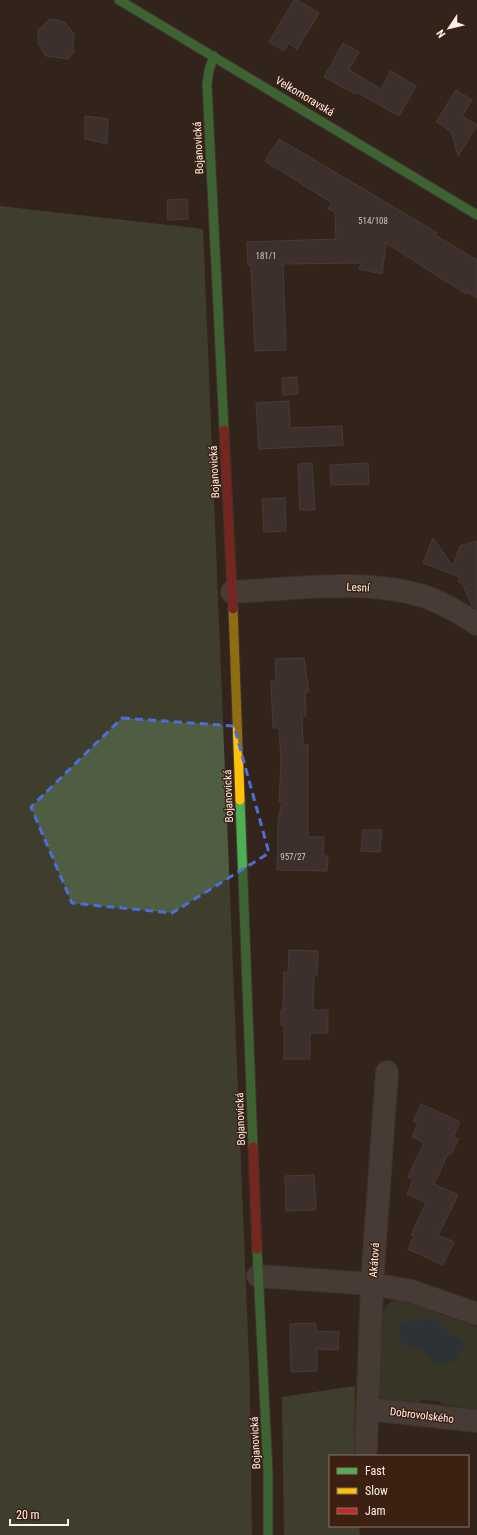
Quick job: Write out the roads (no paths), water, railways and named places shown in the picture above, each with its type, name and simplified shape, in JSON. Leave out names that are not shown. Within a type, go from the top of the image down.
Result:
[{"type":"street","name":"Velkomoravská","points":[[119,0],[477,215]]},
{"type":"street","name":"Bojanovická","points":[[214,56],[209,70],[207,85],[232,592],[258,1276],[268,1471],[268,1535]]},
{"type":"street","name":"Lesní","points":[[232,592],[351,586],[395,589],[424,596],[451,608],[477,624]]},
{"type":"street","name":"Akátová","points":[[366,1450],[372,1284],[387,1072]]},
{"type":"street","points":[[258,1276],[372,1284],[411,1291],[477,1314]]},
{"type":"street","name":"Dobrovolského","points":[[368,1409],[477,1421]]},
{"type":"water","points":[[434,1320],[440,1323],[448,1333],[460,1339],[464,1345],[458,1357],[448,1364],[438,1365],[420,1349],[401,1343],[399,1339],[400,1326],[403,1321]]}]
